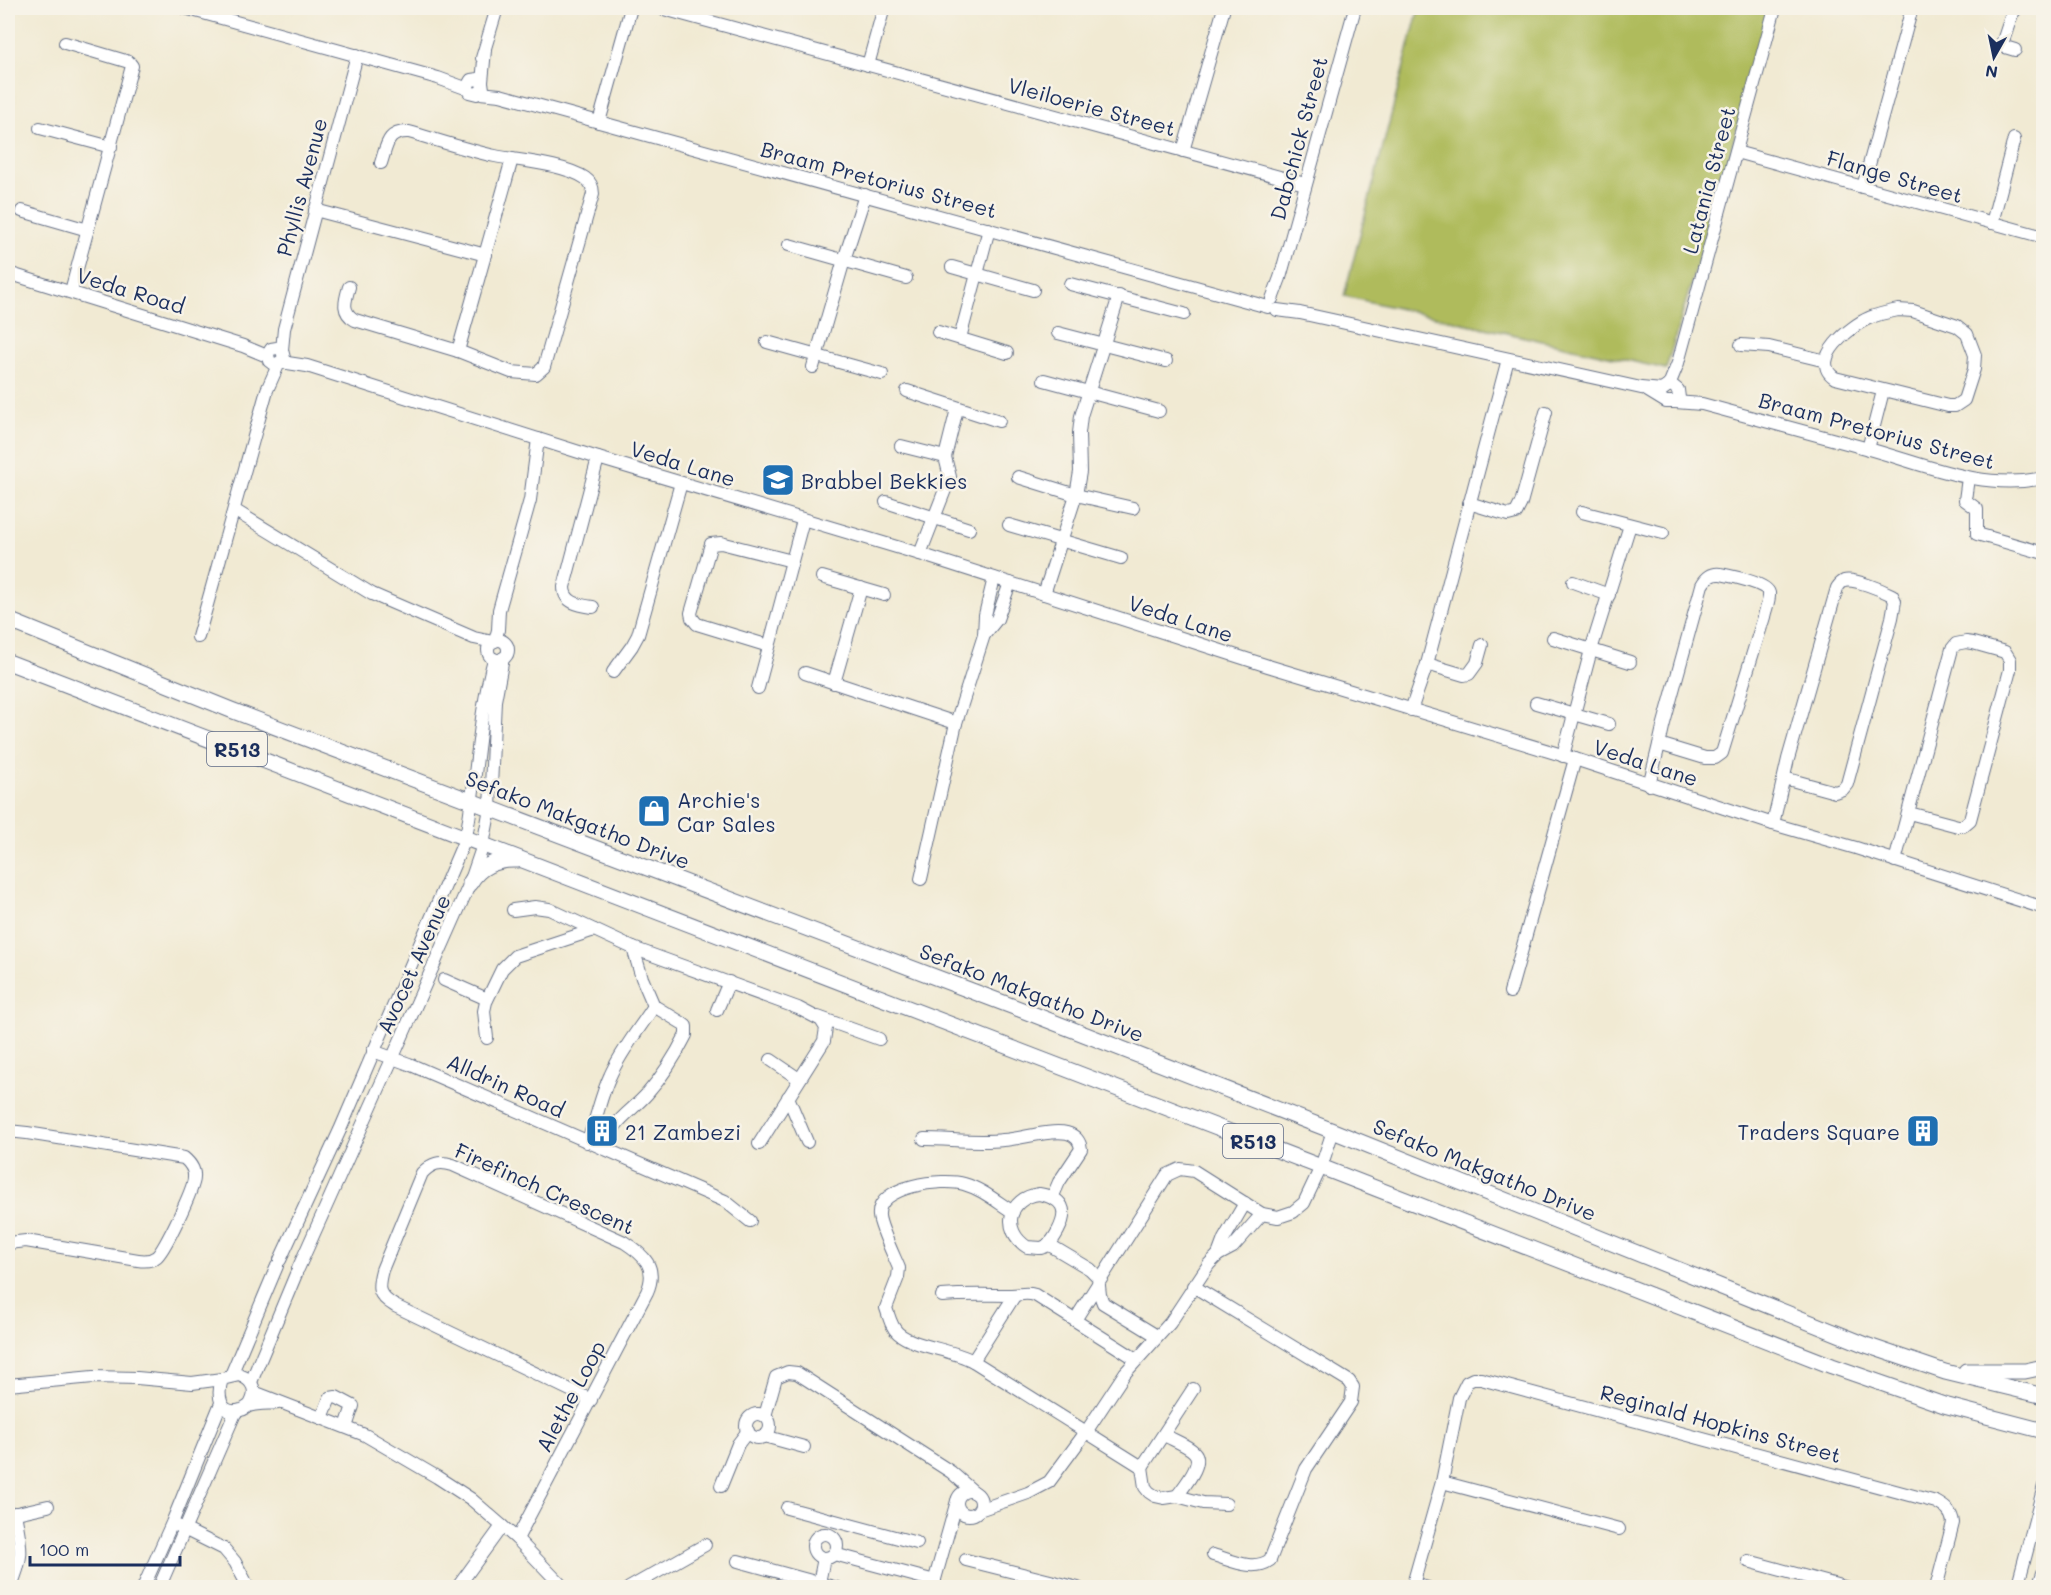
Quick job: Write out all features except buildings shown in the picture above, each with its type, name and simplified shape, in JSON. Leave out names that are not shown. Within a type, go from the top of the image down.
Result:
[{"type":"main road","name":"Sefako Makgatho Drive","points":[[8,620],[231,710],[1333,1131],[1832,1332],[1911,1362],[2043,1396]]},
{"type":"main road","name":"R513","points":[[8,662],[1832,1365],[1944,1406],[2043,1431]]},
{"type":"main road","points":[[470,883],[475,873],[492,863],[517,860],[535,864]]},
{"type":"main road","points":[[1945,1372],[2025,1371],[2043,1367]]},
{"type":"street","points":[[185,8],[453,82],[476,85],[497,8]]},
{"type":"street","points":[[599,122],[631,8]]},
{"type":"street","name":"Vleiloerie Street","points":[[660,8],[1305,184]]},
{"type":"street","points":[[1183,151],[1224,8]]},
{"type":"street","name":"Dabchick Street","points":[[1274,304],[1355,8]]},
{"type":"street","name":"Latania Street","points":[[1671,393],[1775,8]]},
{"type":"street","points":[[1863,187],[1912,8]]},
{"type":"street","points":[[2015,50],[2005,48],[2002,44],[2012,14],[2018,8]]},
{"type":"street","points":[[868,65],[883,11]]},
{"type":"street","points":[[65,43],[129,62],[132,65],[71,291]]},
{"type":"street","name":"Phyllis Avenue","points":[[198,637],[357,55]]},
{"type":"street","name":"Braam Pretorius Street","points":[[476,85],[500,95],[1247,300],[1274,304],[1300,312],[1508,359],[1671,393],[1702,404],[1968,478],[2008,483],[2043,478]]},
{"type":"street","points":[[40,128],[111,147]]},
{"type":"street","points":[[349,287],[345,308],[348,316],[458,351],[511,372],[531,375],[544,367],[592,198],[592,186],[583,177],[525,160],[494,156],[409,132],[393,135],[389,139],[381,163]]},
{"type":"street","points":[[1992,223],[2014,138]]},
{"type":"street","name":"Flange Street","points":[[1736,152],[2043,237]]},
{"type":"street","points":[[458,351],[512,159]]},
{"type":"street","points":[[814,361],[865,195]]},
{"type":"street","points":[[315,210],[486,255]]},
{"type":"street","points":[[22,211],[88,231]]},
{"type":"street","points":[[960,338],[990,230]]},
{"type":"street","points":[[789,245],[906,278]]},
{"type":"street","points":[[952,267],[1033,290]]},
{"type":"street","name":"Veda Road","points":[[8,273],[307,366]]},
{"type":"street","points":[[1070,284],[1184,314]]},
{"type":"street","points":[[1044,594],[1077,495],[1080,472],[1079,425],[1119,296]]},
{"type":"street","points":[[1891,311],[1913,311],[1957,326],[1966,334],[1974,351],[1975,365],[1967,394],[1961,403],[1948,406],[1883,391],[1835,378],[1829,374],[1826,361],[1835,344],[1856,326],[1869,318],[1891,311]]},
{"type":"street","points":[[938,332],[1007,353]]},
{"type":"street","points":[[1058,333],[1166,361]]},
{"type":"street","points":[[767,342],[814,361],[882,374]]},
{"type":"street","points":[[1741,345],[1769,347],[1826,361]]},
{"type":"street","points":[[1411,710],[1427,664],[1508,359]]},
{"type":"street","name":"Veda Lane","points":[[307,366],[598,458],[920,554],[2043,908]]},
{"type":"street","points":[[1044,380],[1160,411]]},
{"type":"street","points":[[907,391],[999,421]]},
{"type":"street","points":[[1868,449],[1883,391]]},
{"type":"street","points":[[920,554],[950,477],[945,457],[957,409]]},
{"type":"street","points":[[1469,503],[1509,515],[1516,513],[1521,503],[1546,412]]},
{"type":"street","points":[[234,510],[372,594],[497,646],[499,610],[530,500],[538,439]]},
{"type":"street","points":[[901,446],[945,457]]},
{"type":"street","points":[[593,607],[571,602],[564,593],[564,587],[598,458]]},
{"type":"street","points":[[1018,477],[1077,495],[1133,508]]},
{"type":"street","points":[[1968,478],[1965,500],[1977,509],[1977,534],[2043,553]]},
{"type":"street","points":[[613,672],[638,635],[681,483]]},
{"type":"street","points":[[886,502],[969,529]]},
{"type":"street","points":[[1582,512],[1664,533]]},
{"type":"street","points":[[758,688],[803,520]]},
{"type":"street","points":[[1009,525],[1121,558]]},
{"type":"street","points":[[1510,992],[1569,758],[1574,714],[1591,650],[1630,525]]},
{"type":"street","points":[[769,646],[697,624],[691,613],[711,544],[721,543],[792,561]]},
{"type":"street","points":[[1649,784],[1659,744],[1702,585],[1705,579],[1720,574],[1767,588],[1769,592],[1764,617],[1722,753],[1715,758],[1704,758],[1659,744]]},
{"type":"street","points":[[822,577],[884,595]]},
{"type":"street","points":[[921,879],[956,723],[984,634],[985,615],[994,578]]},
{"type":"street","points":[[1573,582],[1609,595]]},
{"type":"street","points":[[1773,824],[1784,778],[1837,588],[1843,582],[1856,582],[1892,595],[1895,601],[1892,618],[1847,784],[1843,789],[1835,792],[1784,778]]},
{"type":"street","points":[[984,634],[997,619],[1010,583]]},
{"type":"street","points":[[834,683],[861,588]]},
{"type":"street","points":[[1553,638],[1630,662]]},
{"type":"street","points":[[1896,861],[1952,649],[1956,644],[1966,642],[2005,652],[2010,660],[2010,670],[1970,820],[1963,826],[1958,826],[1909,813]]},
{"type":"street","points":[[1427,664],[1464,675],[1469,674],[1477,663],[1482,645]]},
{"type":"street","name":"Avocet Avenue","points":[[226,1377],[328,1159],[466,837],[473,801],[483,706],[497,646]]},
{"type":"street","name":"Avocet Avenue","points":[[252,1387],[297,1272],[470,883],[483,845],[490,808],[497,646]]},
{"type":"street","points":[[805,674],[956,723]]},
{"type":"street","points":[[1536,703],[1609,723]]},
{"type":"street","points":[[513,910],[534,907],[562,913],[633,948],[879,1039]]},
{"type":"street","points":[[487,1038],[484,1011],[487,999],[502,969],[512,958],[594,930]]},
{"type":"street","points":[[604,1149],[609,1134],[619,1120],[648,1093],[686,1035],[686,1026],[654,1005],[642,978],[633,948]]},
{"type":"street","points":[[642,978],[659,957]]},
{"type":"street","points":[[444,980],[487,999]]},
{"type":"street","points":[[717,1010],[729,982]]},
{"type":"street","points":[[587,1142],[612,1071],[654,1005]]},
{"type":"street","points":[[759,1144],[824,1041],[825,1024],[814,1015]]},
{"type":"street","name":"Alldrin Road","points":[[373,1051],[725,1202],[750,1221]]},
{"type":"street","points":[[771,1060],[799,1078]]},
{"type":"street","points":[[788,1097],[807,1142]]},
{"type":"street","points":[[8,1131],[183,1158],[192,1167],[194,1179],[191,1190],[159,1256],[154,1259],[138,1260],[26,1242],[8,1243]]},
{"type":"street","points":[[1076,1320],[1167,1175],[1180,1169],[1194,1171],[1262,1214],[1278,1217],[1299,1208],[1304,1203],[1321,1167],[1333,1131]]},
{"type":"street","points":[[924,1139],[970,1142],[1059,1132],[1074,1136],[1080,1143],[1081,1149],[1059,1182],[1052,1198]]},
{"type":"street","name":"Firefinch Crescent","points":[[591,1400],[395,1306],[382,1296],[379,1285],[382,1270],[422,1173],[437,1162],[471,1173],[624,1242],[643,1257],[651,1270]]},
{"type":"street","points":[[1012,1212],[979,1191],[955,1182],[901,1189],[884,1199],[879,1216],[899,1268],[886,1308],[897,1332],[914,1341],[961,1354],[1142,1467]]},
{"type":"street","points":[[1039,1194],[1057,1200],[1064,1213],[1064,1218],[1053,1240],[1042,1248],[1034,1248],[1027,1247],[1020,1242],[1011,1228],[1012,1212],[1023,1199],[1039,1194]]},
{"type":"street","points":[[828,1535],[818,1537],[814,1544],[815,1551],[934,1584],[958,1499],[967,1491],[978,1500],[998,1504],[1049,1482],[1136,1359],[1170,1323],[1193,1286],[1218,1255],[1224,1239],[1245,1203]]},
{"type":"street","points":[[1218,1255],[1233,1247],[1262,1214]]},
{"type":"street","points":[[1048,1244],[1098,1276],[1103,1303],[1158,1336]]},
{"type":"street","name":"Alethe Loop","points":[[517,1539],[647,1292],[651,1283],[651,1270]]},
{"type":"street","points":[[1193,1286],[1349,1381],[1353,1387],[1351,1402],[1306,1469],[1270,1560],[1259,1566],[1243,1564],[1214,1555]]},
{"type":"street","points":[[942,1296],[1015,1295],[1025,1292],[1035,1295],[1136,1359]]},
{"type":"street","points":[[973,1361],[1015,1295]]},
{"type":"street","points":[[764,1436],[770,1426],[765,1416],[776,1377],[789,1371],[797,1373],[958,1478],[978,1500]]},
{"type":"street","points":[[8,1385],[93,1377],[192,1383],[238,1375],[245,1377],[252,1387],[282,1403],[346,1427],[405,1456],[437,1476],[471,1499],[517,1539],[561,1583]]},
{"type":"street","points":[[143,1587],[172,1523],[220,1401],[219,1387],[226,1377]]},
{"type":"street","name":"Reginald Hopkins Street","points":[[1442,1482],[1463,1388],[1473,1379],[1495,1381],[1936,1502],[1946,1508],[1953,1517],[1952,1532],[1936,1587]]},
{"type":"street","points":[[192,1383],[220,1401],[225,1407],[236,1411],[249,1406],[282,1403]]},
{"type":"street","points":[[249,1406],[253,1399],[252,1387]]},
{"type":"street","points":[[1193,1389],[1142,1467],[1143,1480],[1149,1492],[1155,1496],[1164,1498],[1177,1496],[1203,1503],[1226,1504]]},
{"type":"street","points":[[322,1418],[330,1398],[336,1398],[353,1406],[346,1427]]},
{"type":"street","points":[[159,1587],[236,1411]]},
{"type":"street","points":[[765,1416],[758,1414],[751,1417],[747,1423],[748,1431],[753,1436],[764,1436],[804,1447]]},
{"type":"street","points":[[722,1486],[738,1444],[748,1431]]},
{"type":"street","points":[[1164,1435],[1195,1452],[1197,1458],[1197,1466],[1177,1496]]},
{"type":"street","points":[[958,1478],[958,1509],[964,1514]]},
{"type":"street","points":[[1428,1587],[1413,1586],[1442,1482],[1619,1529]]},
{"type":"street","points":[[2017,1587],[2043,1486]]},
{"type":"street","points":[[950,1524],[964,1514],[972,1514],[978,1500]]},
{"type":"street","points":[[10,1587],[18,1569],[21,1554],[11,1514],[48,1506]]},
{"type":"street","points":[[787,1508],[917,1543]]},
{"type":"street","points":[[828,1535],[831,1520]]},
{"type":"street","points":[[172,1523],[224,1549],[235,1562],[249,1587]]},
{"type":"street","points":[[457,1587],[502,1526]]},
{"type":"street","points":[[819,1583],[829,1556],[837,1543],[828,1535]]},
{"type":"street","points":[[629,1587],[705,1545]]},
{"type":"street","points":[[966,1560],[1038,1583],[1078,1587]]},
{"type":"street","points":[[738,1561],[837,1587]]},
{"type":"street","points":[[1748,1561],[1848,1587]]},
{"type":"street","points":[[2038,1587],[2043,1570]]},
{"type":"green space","points":[[1419,8],[1773,8],[1666,369],[1344,296]]},
{"type":"place","name":"Brabbel Bekkies","points":[[778,480]]},
{"type":"place","name":"Archie's Car Sales","points":[[654,811]]},
{"type":"place","name":"21 Zambezi","points":[[602,1131]]},
{"type":"place","name":"Traders Square","points":[[1923,1131]]}]
